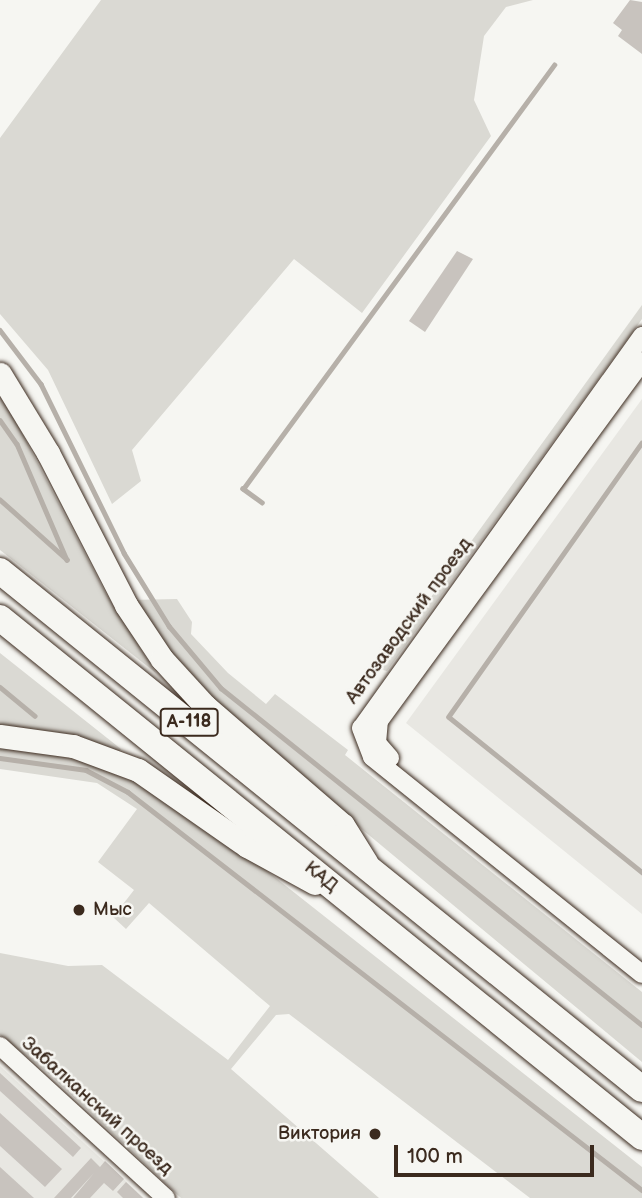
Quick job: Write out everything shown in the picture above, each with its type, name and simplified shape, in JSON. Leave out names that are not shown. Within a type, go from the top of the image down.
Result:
[{"type":"highway","name":"КАД","points":[[0,571],[375,877],[642,1089]]},
{"type":"highway","name":"КАД","points":[[0,618],[642,1136]]},
{"type":"main road","points":[[0,374],[48,453],[126,605],[162,659],[205,706],[343,825],[375,877]]},
{"type":"main road","points":[[0,736],[72,746],[138,771],[247,846],[350,901]]},
{"type":"street","name":"Автозаводский проезд","points":[[642,336],[361,729],[372,757],[642,974]]},
{"type":"street","name":"Автозаводский проезд","points":[[642,361],[379,721],[375,735],[395,762],[642,959]]},
{"type":"street","name":"Забалканский проезд","points":[[0,1046],[166,1198]]},
{"type":"shaded area","points":[[101,0],[533,0],[506,7],[484,36],[474,100],[491,136],[362,313],[294,259],[132,450],[141,481],[112,504],[48,370],[0,314],[0,138]]},
{"type":"shaded area","points":[[642,305],[642,319],[387,671],[379,669]]},
{"type":"shaded area","points":[[0,391],[105,592],[156,673],[0,550]]},
{"type":"shaded area","points":[[642,399],[642,914],[406,723]]},
{"type":"shaded area","points":[[177,599],[192,622],[191,634],[228,673],[266,704],[275,694],[348,750],[345,755],[642,992],[642,1062],[228,718],[176,666],[130,600]]},
{"type":"shaded area","points":[[0,653],[121,749],[118,753],[57,732],[0,727]]},
{"type":"shaded area","points":[[0,744],[112,767],[196,815],[642,1167],[642,1198],[530,1198],[289,1014],[276,1015],[231,1069],[379,1198],[181,1198],[50,1075],[0,1035],[0,953],[68,966],[102,965],[228,1060],[270,1006],[149,903],[126,929],[113,917],[134,890],[98,862],[137,809],[97,783],[0,769]]},
{"type":"shaded area","points":[[0,1066],[144,1198],[0,1198]]},
{"type":"building","points":[[630,0],[642,2],[642,54],[618,36],[622,30],[613,23]]},
{"type":"building","points":[[457,251],[473,259],[425,332],[409,321]]},
{"type":"building","points":[[0,1073],[81,1148],[73,1157],[0,1091]]},
{"type":"building","points":[[0,1113],[62,1169],[45,1187],[0,1146]]},
{"type":"building","points":[[91,1158],[100,1167],[105,1161],[124,1179],[113,1191],[104,1183],[90,1198],[73,1198],[94,1173],[71,1198],[54,1198]]},
{"type":"building","points":[[0,1167],[34,1198],[0,1198]]},
{"type":"building","points":[[126,1182],[143,1198],[123,1198],[117,1192]]},
{"type":"waterway","points":[[262,503],[243,489],[554,65]]},
{"type":"waterway","points":[[0,330],[41,384],[124,553],[169,626],[221,688],[642,1025]]},
{"type":"waterway","points":[[0,420],[17,444],[67,560],[0,500]]},
{"type":"waterway","points":[[642,443],[449,717],[642,872]]},
{"type":"waterway","points":[[0,687],[35,716]]},
{"type":"waterway","points":[[0,758],[86,770],[128,792],[642,1190]]},
{"type":"place","name":"Мыс","points":[[79,910]]},
{"type":"place","name":"Виктория","points":[[375,1134]]}]
